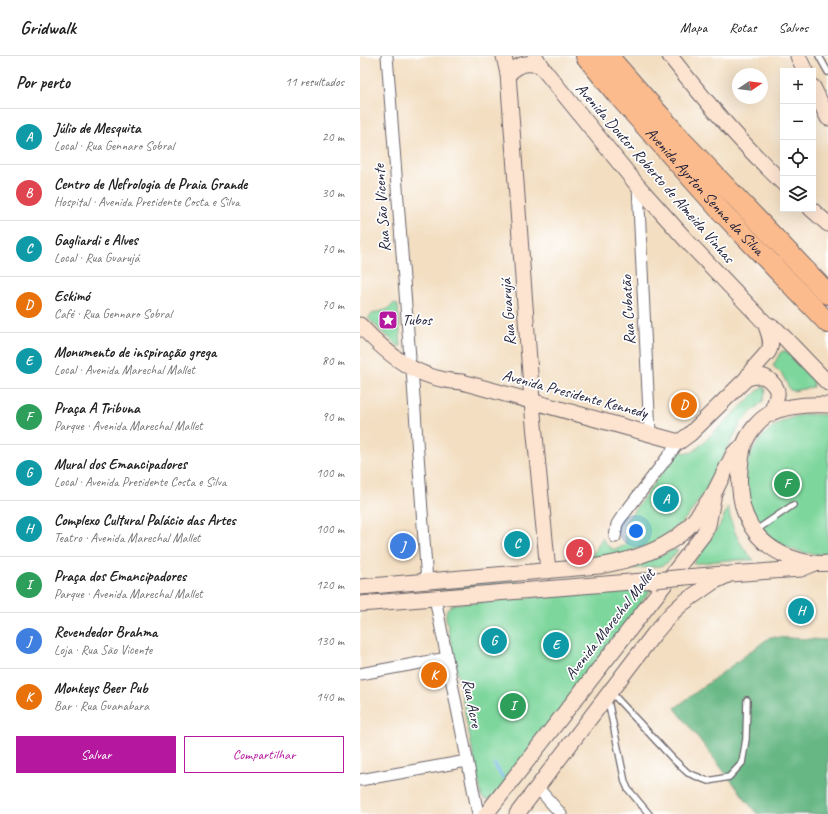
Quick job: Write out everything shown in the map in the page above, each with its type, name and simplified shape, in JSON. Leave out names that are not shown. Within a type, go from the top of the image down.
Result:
[{"type":"highway","name":"Avenida Ayrton Senna da Silva","points":[[586,56],[615,92],[720,210],[828,323]]},
{"type":"highway","name":"Avenida Ayrton Senna da Silva","points":[[608,56],[684,144],[828,294]]},
{"type":"main road","points":[[504,56],[508,74]]},
{"type":"main road","points":[[670,56],[738,138],[780,180]]},
{"type":"main road","points":[[798,56],[804,68]]},
{"type":"main road","name":"Avenida Doutor Roberto de Almeida Vinhas","points":[[508,74],[523,63],[537,61],[638,186],[687,241],[765,323],[776,330],[828,383]]},
{"type":"main road","name":"Rua Guarujá","points":[[508,74],[532,401],[548,571]]},
{"type":"main road","points":[[816,93],[828,118]]},
{"type":"main road","points":[[814,212],[828,224]]},
{"type":"main road","name":"Avenida Presidente Kennedy","points":[[360,312],[378,333],[411,364]]},
{"type":"main road","points":[[679,442],[690,434],[747,378],[752,370],[770,350],[770,341],[765,323]]},
{"type":"main road","name":"Avenida Presidente Kennedy","points":[[360,324],[387,352],[411,364],[423,366],[462,382],[679,442]]},
{"type":"main road","points":[[747,378],[765,376],[772,381],[777,392],[770,414]]},
{"type":"main road","points":[[770,414],[798,406],[813,404],[828,405]]},
{"type":"main road","name":"Avenida Marechal Mallet","points":[[486,814],[703,535],[708,525],[714,493],[734,453],[743,446],[748,436],[757,425],[770,414]]},
{"type":"main road","points":[[743,446],[739,486],[742,506],[755,531],[766,545],[778,553],[798,561],[813,564],[828,563]]},
{"type":"main road","points":[[360,587],[612,564],[650,551],[667,543],[682,533],[695,519],[714,493]]},
{"type":"main road","points":[[360,604],[720,574],[801,569],[813,564]]},
{"type":"main road","points":[[517,814],[608,693],[672,613],[703,589],[730,574]]},
{"type":"street","name":"Rua São Vicente","points":[[387,56],[427,582]]},
{"type":"street","name":"Rua Cubatão","points":[[638,186],[650,434]]},
{"type":"street","points":[[615,537],[617,524],[621,518],[679,442]]},
{"type":"street","name":"Rua Acre","points":[[435,598],[478,814]]},
{"type":"street","points":[[360,674],[447,658]]},
{"type":"street","points":[[360,780],[467,761]]},
{"type":"street","points":[[537,788],[561,814]]},
{"type":"lane","points":[[819,56],[828,72]]},
{"type":"lane","points":[[755,531],[793,505]]},
{"type":"lane","points":[[608,693],[688,773],[708,781],[728,777],[742,763],[746,739],[747,700]]},
{"type":"lane","points":[[608,693],[625,782],[628,789],[649,814]]},
{"type":"green space","points":[[394,303],[398,305],[401,346],[399,346],[380,330],[368,318],[374,313],[384,311]]},
{"type":"green space","points":[[786,351],[813,381],[813,387],[793,391],[790,390],[782,374],[773,366],[780,353]]},
{"type":"green space","points":[[763,386],[766,390],[763,401],[742,421],[705,491],[691,512],[681,523],[652,544],[620,555],[590,560],[602,538],[609,547],[615,549],[626,544],[624,524],[679,450],[686,453],[693,452]]},
{"type":"green space","points":[[805,414],[828,415],[828,553],[824,554],[813,554],[790,549],[769,537],[753,518],[748,505],[745,475],[750,455],[762,437],[776,425],[788,419]]},
{"type":"green space","points":[[728,507],[736,536],[754,560],[727,560],[693,564],[720,525]]},
{"type":"green space","points":[[673,550],[678,550],[668,562],[661,566],[631,569]]},
{"type":"green space","points":[[517,580],[518,583],[439,590],[439,588]]},
{"type":"green space","points":[[653,587],[493,798],[486,800],[482,798],[446,618],[446,613],[450,606],[455,604]]},
{"type":"green space","points":[[770,637],[828,640],[828,814],[757,814],[675,708]]},
{"type":"waterway","points":[[495,765],[502,777]]},
{"type":"place","name":"Tubos","points":[[388,320]]},
{"type":"place","name":"Eskimó","points":[[684,405]]},
{"type":"place","name":"Praça A Tribuna","points":[[787,484]]},
{"type":"place","name":"Júlio de Mesquita","points":[[666,499]]},
{"type":"place","name":"Gagliardi e Alves","points":[[517,544]]},
{"type":"place","name":"Revendedor Brahma","points":[[403,546]]},
{"type":"place","name":"Centro de Nefrologia de Praia Grande","points":[[579,552]]},
{"type":"place","name":"Complexo Cultural Palácio das Artes","points":[[801,611]]},
{"type":"place","name":"Mural dos Emancipadores","points":[[494,641]]},
{"type":"place","name":"Monumento de inspiração grega","points":[[556,645]]},
{"type":"place","name":"Monkeys Beer Pub","points":[[434,675]]},
{"type":"place","name":"Praça dos Emancipadores","points":[[513,706]]}]
